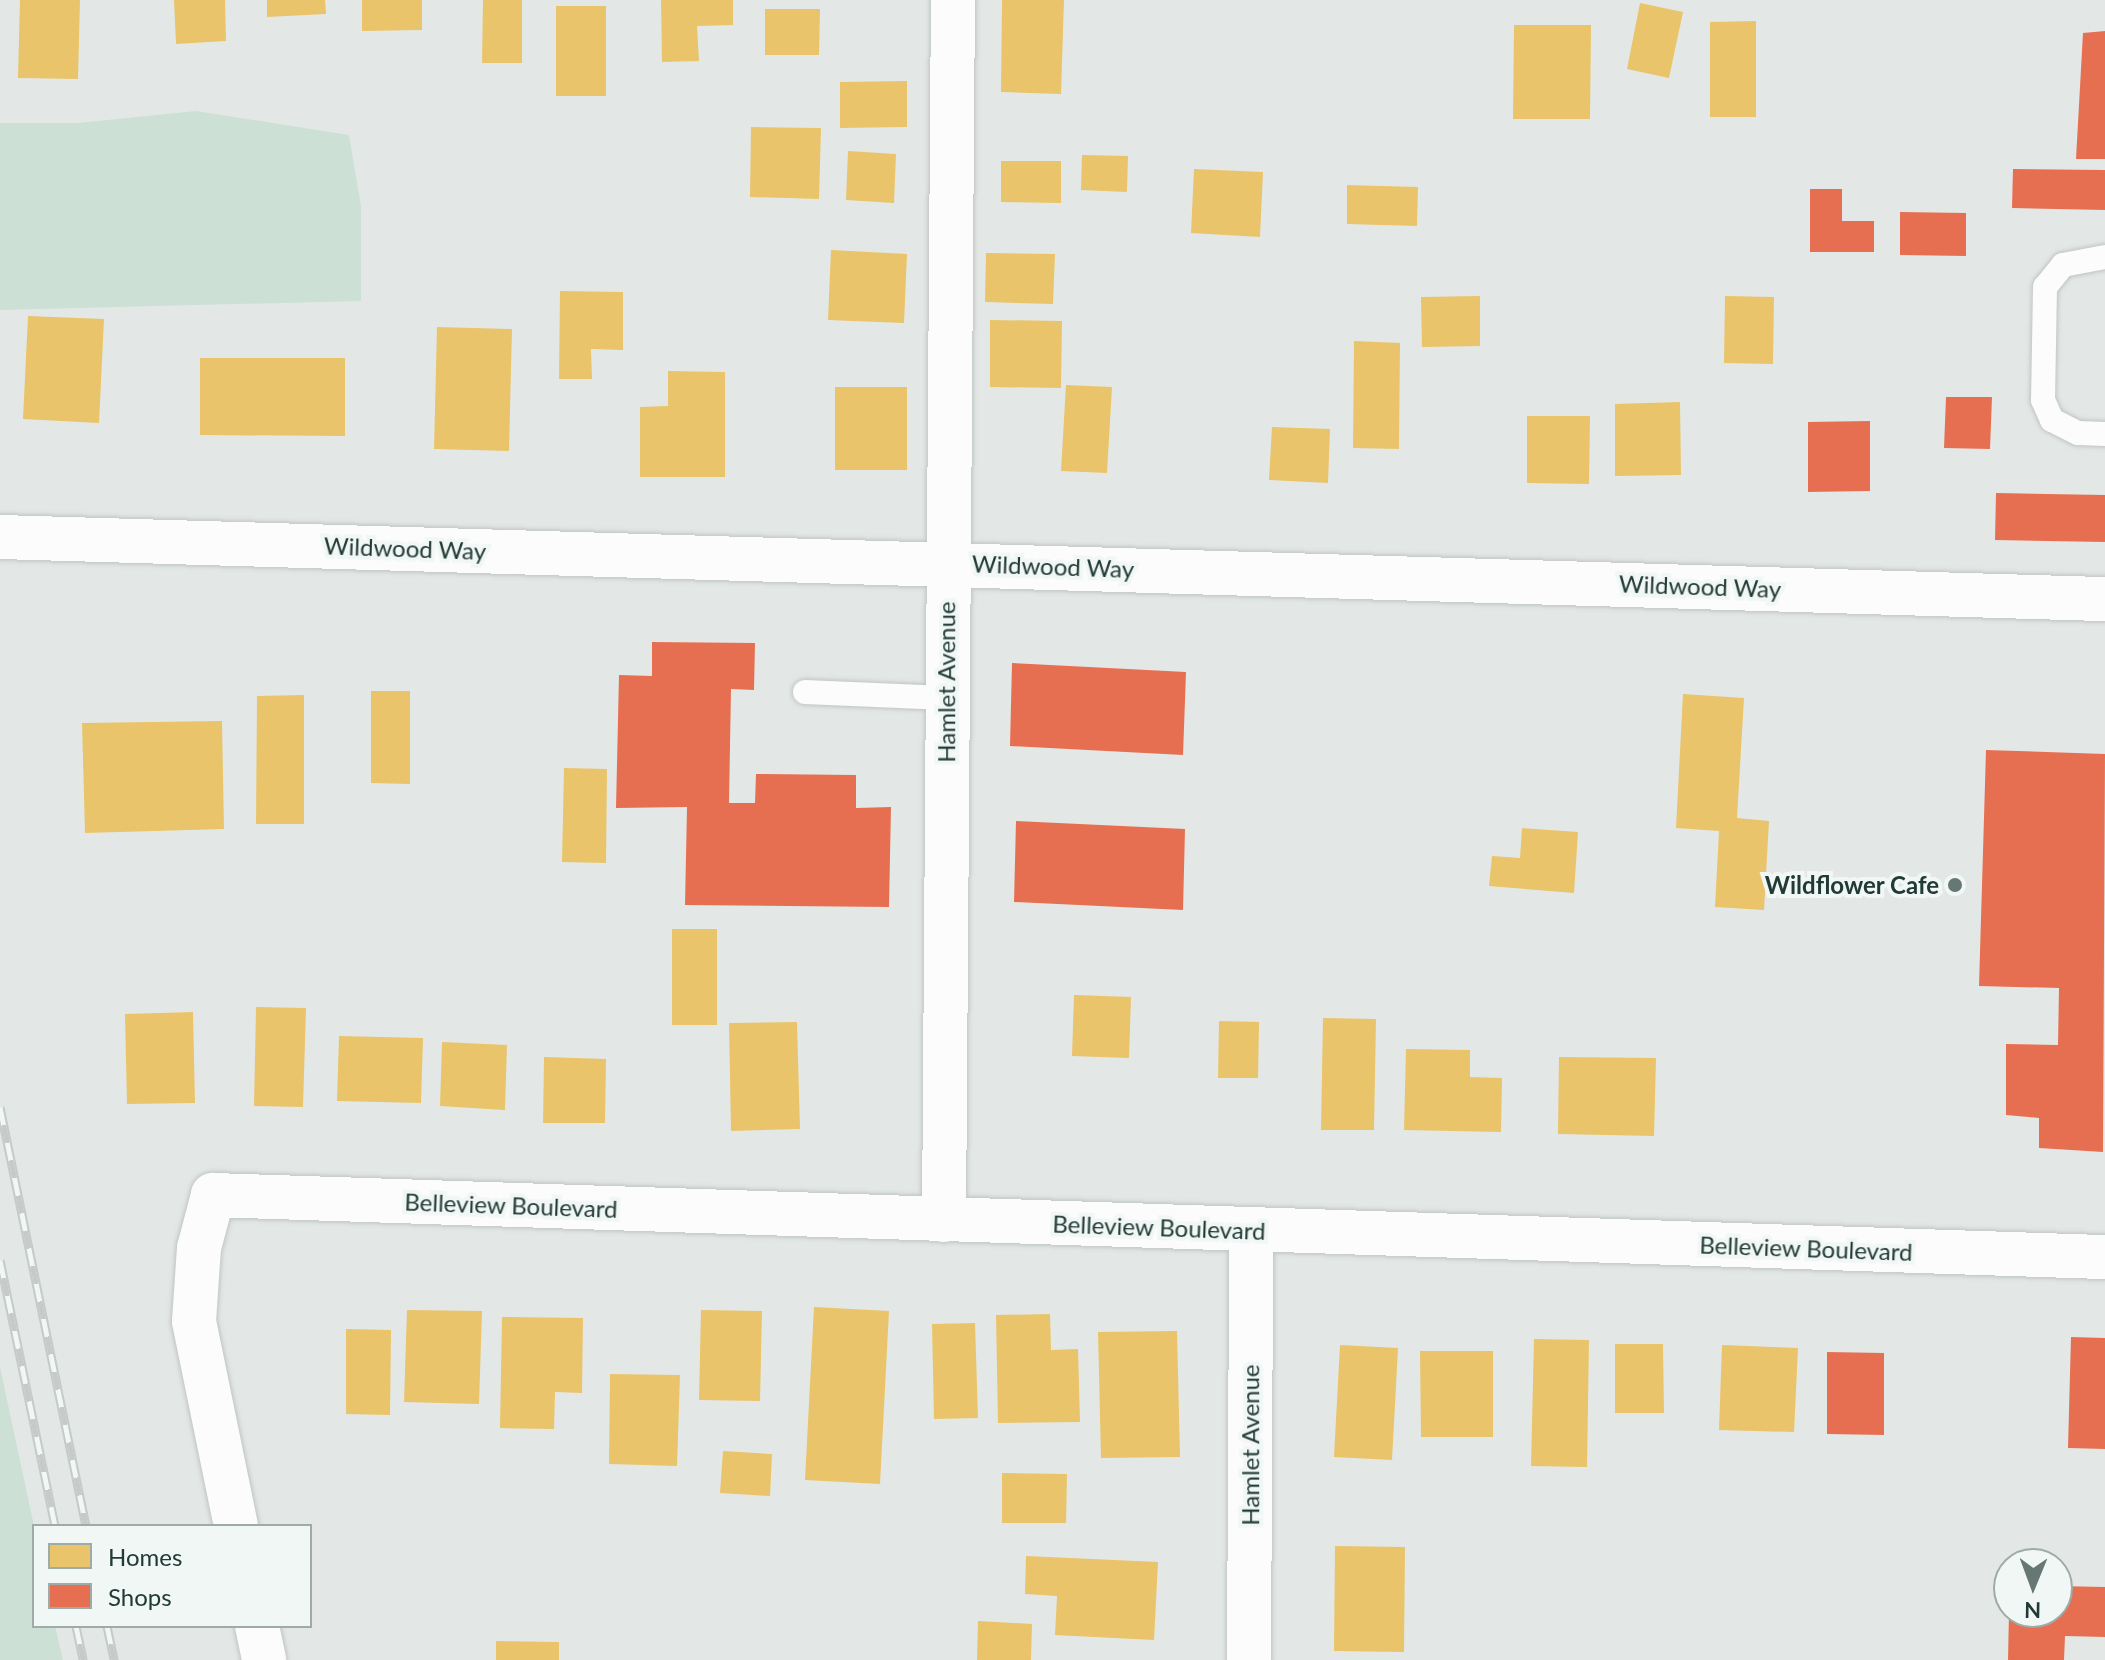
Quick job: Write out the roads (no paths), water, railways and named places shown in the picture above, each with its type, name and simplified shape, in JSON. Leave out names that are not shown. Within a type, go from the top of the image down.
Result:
[{"type":"street","name":"Hamlet Avenue","points":[[944,1220],[953,0]]},
{"type":"street","name":"Wildwood Way","points":[[0,537],[2105,599]]},
{"type":"street","name":"Belleview Boulevard","points":[[236,1524],[194,1321],[199,1248],[213,1195],[1251,1230],[2104,1251]]},
{"type":"street","name":"Hamlet Avenue","points":[[1249,1660],[1251,1230]]},
{"type":"street","points":[[257,1628],[264,1660]]},
{"type":"lane","points":[[2105,257],[2063,265],[2045,287],[2043,400],[2052,420],[2078,433],[2105,434]]},
{"type":"lane","points":[[805,692],[946,698]]},
{"type":"railway","points":[[0,1107],[86,1524]]},
{"type":"railway","points":[[0,1260],[55,1524]]},
{"type":"railway","points":[[76,1628],[83,1660]]},
{"type":"railway","points":[[107,1628],[114,1660]]},
{"type":"place","name":"Wildflower Cafe","points":[[1955,885]]}]
